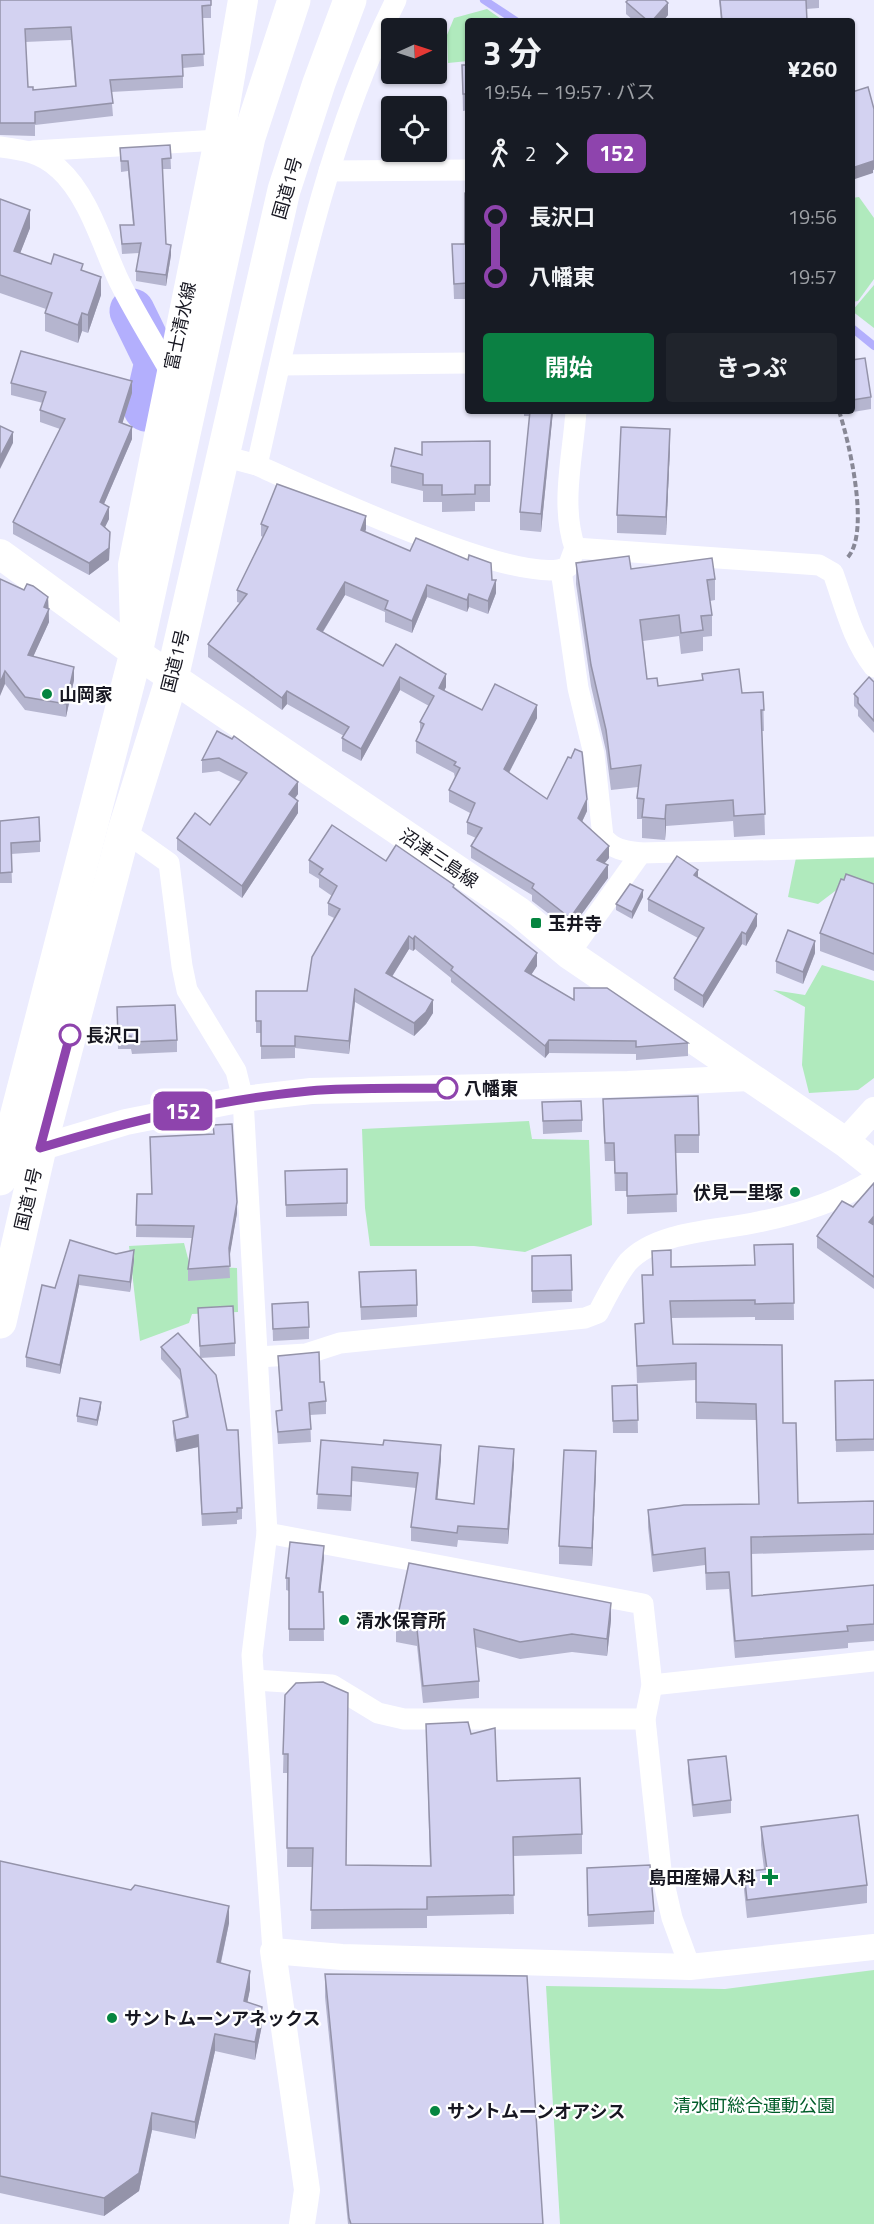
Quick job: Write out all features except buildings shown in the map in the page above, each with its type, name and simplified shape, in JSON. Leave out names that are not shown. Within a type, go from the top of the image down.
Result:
[{"type":"highway","name":"国道1号","points":[[2,1166],[136,653],[234,138],[294,0]]},
{"type":"highway","name":"国道1号","points":[[0,1322],[40,1148],[124,831],[172,678],[284,190],[319,83],[350,0]]},
{"type":"main road","name":"富士清水線","points":[[136,653],[133,565],[171,374],[234,138],[243,0]]},
{"type":"main road","name":"沼津三島線","points":[[0,554],[172,678],[519,912],[568,954],[845,1142],[874,1165]]},
{"type":"street","points":[[257,465],[308,242],[329,171],[360,81],[396,0]]},
{"type":"street","points":[[0,147],[33,151],[234,138]]},
{"type":"street","points":[[33,151],[59,169],[82,202],[120,283],[171,374]]},
{"type":"street","points":[[329,171],[465,170]]},
{"type":"street","points":[[280,365],[465,363]]},
{"type":"street","points":[[223,456],[257,465],[468,554],[537,571],[561,570],[572,562],[575,548],[568,530],[567,512],[576,414]]},
{"type":"street","points":[[575,548],[799,561],[819,565],[833,573],[851,630],[861,651],[874,668]]},
{"type":"street","points":[[561,570],[578,688],[594,754],[603,837],[616,849],[641,853],[874,847]]},
{"type":"street","points":[[124,831],[169,863],[187,990],[236,1071],[243,1099],[267,1533],[252,1655],[273,1951],[308,2190],[302,2224]]},
{"type":"street","points":[[568,954],[641,853]]},
{"type":"street","points":[[2,1166],[40,1148],[126,1122],[243,1099],[311,1091],[628,1084],[749,1078]]},
{"type":"street","points":[[845,1142],[874,1110]]},
{"type":"street","points":[[258,1357],[306,1354],[340,1343],[585,1318],[598,1313],[629,1261],[641,1253],[689,1233],[756,1223],[808,1210],[840,1198],[874,1179]]},
{"type":"street","points":[[267,1533],[642,1604],[652,1685],[645,1719],[662,1870],[672,1918],[690,1967]]},
{"type":"street","points":[[652,1685],[874,1661]]},
{"type":"street","points":[[254,1680],[333,1685],[378,1713],[404,1719],[645,1719]]},
{"type":"street","points":[[273,1951],[342,1957],[690,1967],[874,1947]]},
{"type":"path","points":[[833,573],[853,552],[857,534],[856,490],[840,414]]},
{"type":"green space","points":[[487,9],[500,18],[465,18],[465,61],[448,63],[447,35],[454,18]]},
{"type":"green space","points":[[859,197],[874,218],[874,279],[858,301],[855,302],[855,198]]},
{"type":"green space","points":[[874,285],[874,328],[855,313],[855,307]]},
{"type":"green space","points":[[798,848],[874,851],[874,888],[843,885],[818,904],[788,897]]},
{"type":"green space","points":[[822,965],[874,981],[874,1078],[858,1090],[809,1093],[802,1065],[805,1007],[773,990],[805,995]]},
{"type":"green space","points":[[529,1121],[532,1139],[589,1140],[592,1225],[525,1252],[474,1246],[370,1246],[365,1208],[362,1129]]},
{"type":"green space","points":[[184,1243],[190,1266],[237,1268],[238,1312],[192,1314],[189,1323],[140,1341],[129,1246]]},
{"type":"green space","name":"清水町総合運動公園","points":[[874,1970],[874,2224],[560,2224],[546,1986],[725,1989]]},
{"type":"waterway","points":[[484,0],[511,18]]},
{"type":"waterway","points":[[132,311],[157,362],[146,409]]},
{"type":"waterway","points":[[855,330],[874,346]]},
{"type":"bus line","name":"152","points":[[70,1035],[40,1148],[126,1122],[243,1099],[311,1091],[447,1088]]},
{"type":"place","name":"山岡家","points":[[47,694]]},
{"type":"place","name":"玉井寺","points":[[536,923]]},
{"type":"place","name":"長沢口","points":[[70,1035]]},
{"type":"place","name":"八幡東","points":[[447,1088]]},
{"type":"place","name":"伏見一里塚","points":[[795,1192]]},
{"type":"place","name":"清水保育所","points":[[344,1620]]},
{"type":"place","name":"島田産婦人科","points":[[770,1877]]},
{"type":"place","name":"サントムーンアネックス","points":[[112,2018]]},
{"type":"place","name":"サントムーンオアシス","points":[[435,2111]]}]
